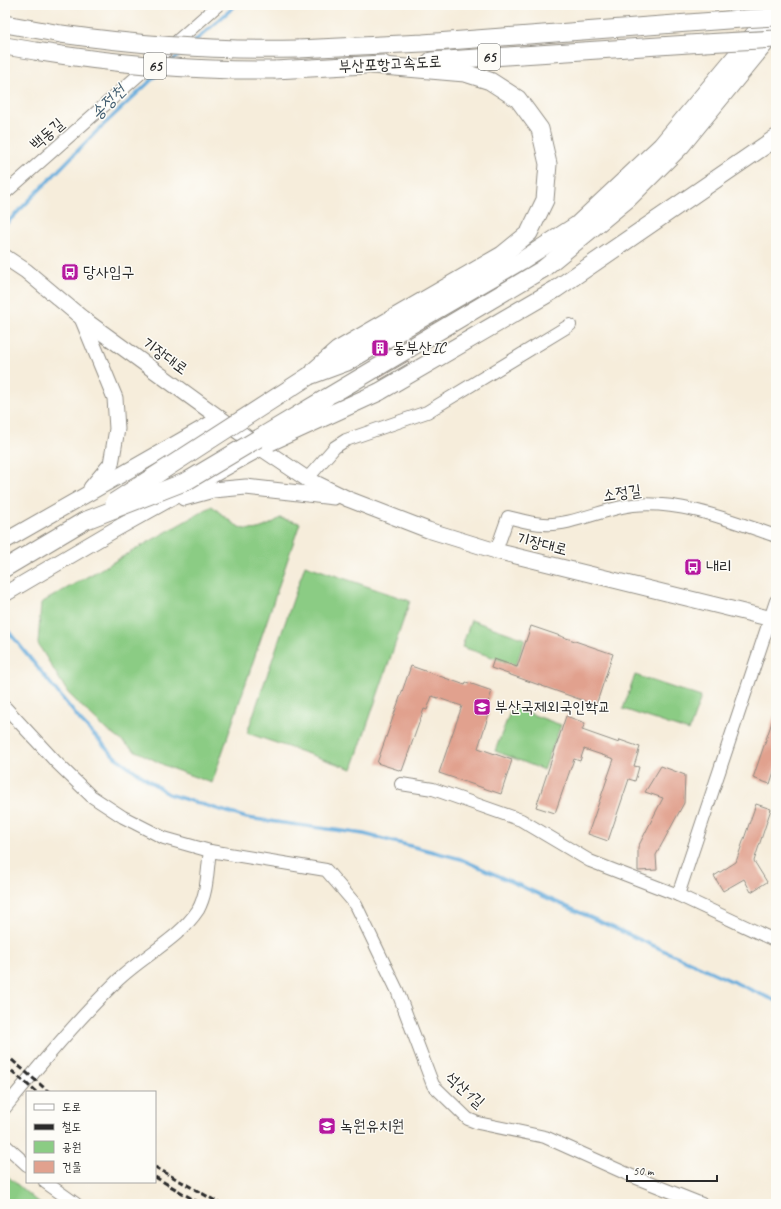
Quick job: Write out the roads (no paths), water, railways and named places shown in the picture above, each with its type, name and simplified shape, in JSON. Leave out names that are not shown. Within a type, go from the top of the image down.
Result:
[{"type":"highway","points":[[309,376],[347,362],[521,261],[577,224],[661,146],[776,8]]},
{"type":"highway","name":"부산포항고속도로","points":[[5,24],[61,34],[120,42],[223,49],[298,49],[423,43],[776,17]]},
{"type":"highway","points":[[186,481],[543,269],[628,199],[681,146],[776,30]]},
{"type":"highway","name":"부산포항고속도로","points":[[5,46],[74,58],[158,66],[196,69],[275,70],[776,39]]},
{"type":"highway","points":[[5,568],[84,521],[309,376],[338,350],[502,255],[529,233],[545,200],[548,164],[540,129],[518,99],[490,81],[465,73],[372,65]]},
{"type":"highway","points":[[84,521],[186,481],[379,392],[556,289],[776,138]]},
{"type":"main road","name":"기장대로","points":[[5,257],[26,271],[82,318],[219,419],[307,479],[348,499],[428,530],[496,551],[773,619]]},
{"type":"main road","points":[[82,318],[115,398],[117,429],[111,464],[85,496]]},
{"type":"main road","points":[[5,541],[219,419]]},
{"type":"main road","points":[[5,594],[114,530],[261,448]]},
{"type":"main road","points":[[114,530],[174,501],[213,490],[246,487],[348,499]]},
{"type":"street","name":"백동길","points":[[5,193],[218,5]]},
{"type":"street","points":[[307,479],[335,447],[346,440],[427,412],[570,325]]},
{"type":"street","name":"소정길","points":[[496,551],[508,517],[534,523],[554,524],[634,505],[675,506],[699,511],[776,536]]},
{"type":"street","points":[[678,896],[773,619],[776,601]]},
{"type":"street","points":[[5,707],[56,762],[91,796],[123,817],[164,838],[210,851],[205,896],[197,910],[183,928],[114,985],[48,1054],[5,1108]]},
{"type":"street","points":[[401,784],[433,789],[521,820],[590,861],[678,896],[776,941]]},
{"type":"street","name":"석산1길","points":[[210,851],[326,870],[356,905],[397,990],[433,1085],[468,1119],[478,1123],[545,1136],[634,1177],[702,1204]]},
{"type":"street","points":[[5,1145],[26,1164]]},
{"type":"street","points":[[46,1183],[76,1204]]},
{"type":"waterway","name":"송정천","points":[[195,41],[236,5]]},
{"type":"waterway","name":"송정천","points":[[172,61],[183,52]]},
{"type":"waterway","name":"송정천","points":[[5,225],[97,131],[160,72]]},
{"type":"waterway","points":[[5,627],[80,720],[115,757],[168,794],[247,818],[364,834],[461,859],[776,1001]]},
{"type":"railway","points":[[5,1054],[48,1091]]},
{"type":"railway","points":[[5,1065],[35,1091]]},
{"type":"railway","points":[[156,1168],[221,1204]]},
{"type":"railway","points":[[156,1178],[201,1204]]},
{"type":"place","name":"당사입구","points":[[70,272]]},
{"type":"place","name":"동부산IC","points":[[380,348]]},
{"type":"place","name":"내리","points":[[693,567]]},
{"type":"place","name":"부산국제외국인학교","points":[[482,707]]},
{"type":"place","name":"녹원유치원","points":[[327,1126]]}]
